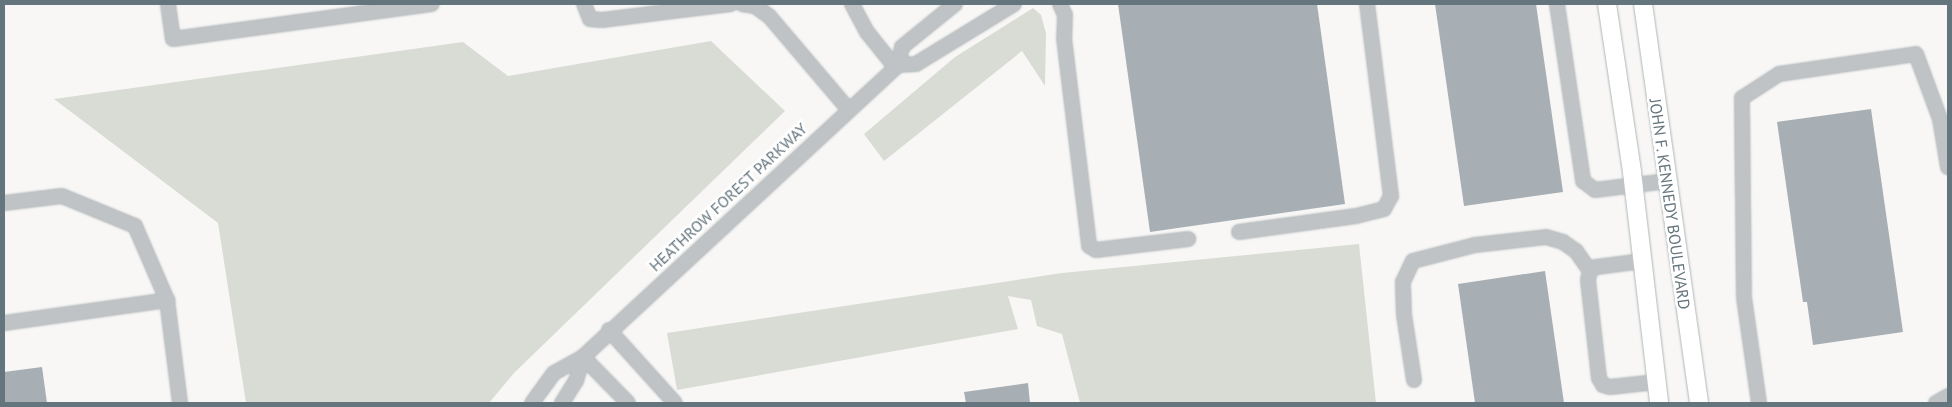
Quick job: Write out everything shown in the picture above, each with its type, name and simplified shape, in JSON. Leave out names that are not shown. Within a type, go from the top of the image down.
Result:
[{"type":"main road","name":"JOHN F. KENNEDY BOULEVARD","points":[[1607,4],[1634,186],[1659,403]]},
{"type":"main road","name":"JOHN F. KENNEDY BOULEVARD","points":[[1643,4],[1699,403]]},
{"type":"street","points":[[168,4],[173,40],[432,4]]},
{"type":"street","points":[[584,4],[590,19],[602,20],[731,4]]},
{"type":"street","points":[[742,4],[755,6],[769,16],[849,110]]},
{"type":"street","points":[[852,4],[867,32],[896,66],[916,64],[1014,4]]},
{"type":"street","name":"HEATHROW FOREST PARKWAY","points":[[532,403],[554,373],[583,357],[609,330],[896,66],[902,47],[955,4]]},
{"type":"street","points":[[1060,4],[1065,15],[1064,38],[1089,246],[1096,250],[1188,239]]},
{"type":"street","points":[[1239,232],[1356,216],[1384,209],[1391,196],[1367,4]]},
{"type":"street","points":[[1558,4],[1583,181],[1594,190],[1667,181]]},
{"type":"street","points":[[1759,403],[1744,297],[1742,98],[1779,74],[1916,54],[1940,119],[1948,167]]},
{"type":"street","points":[[4,203],[62,196],[135,226],[167,300],[180,403]]},
{"type":"street","points":[[1414,380],[1404,315],[1403,282],[1413,260],[1475,245],[1546,237],[1563,242],[1576,251],[1590,271]]},
{"type":"street","points":[[1643,261],[1596,267],[1590,271],[1588,280],[1599,378],[1610,387],[1657,382]]},
{"type":"street","points":[[4,323],[167,300]]},
{"type":"street","points":[[609,330],[676,403]]},
{"type":"street","points":[[583,357],[628,403]]},
{"type":"street","name":"HEATHROW FOREST PARKWAY","points":[[562,403],[576,381],[583,357]]},
{"type":"street","points":[[1936,403],[1948,396]]},
{"type":"shaded area","points":[[1033,8],[1041,15],[1046,33],[1045,86],[1022,51],[884,161],[864,134],[955,57]]},
{"type":"shaded area","points":[[711,41],[785,111],[514,373],[489,403],[246,403],[218,223],[54,99],[463,42],[508,76]]},
{"type":"shaded area","points":[[1359,244],[1376,403],[1080,403],[1062,334],[1037,326],[1031,300],[1008,296],[1018,329],[677,390],[667,333],[1062,273]]},
{"type":"building","points":[[1118,4],[1317,4],[1345,204],[1150,232]]},
{"type":"building","points":[[1435,4],[1536,4],[1563,192],[1464,206]]},
{"type":"building","points":[[1871,109],[1903,332],[1813,345],[1807,302],[1803,302],[1777,122]]},
{"type":"building","points":[[1545,271],[1564,403],[1475,403],[1458,284]]},
{"type":"building","points":[[42,367],[47,403],[4,403],[4,372]]},
{"type":"building","points":[[1028,383],[1030,403],[966,403],[964,392]]}]
